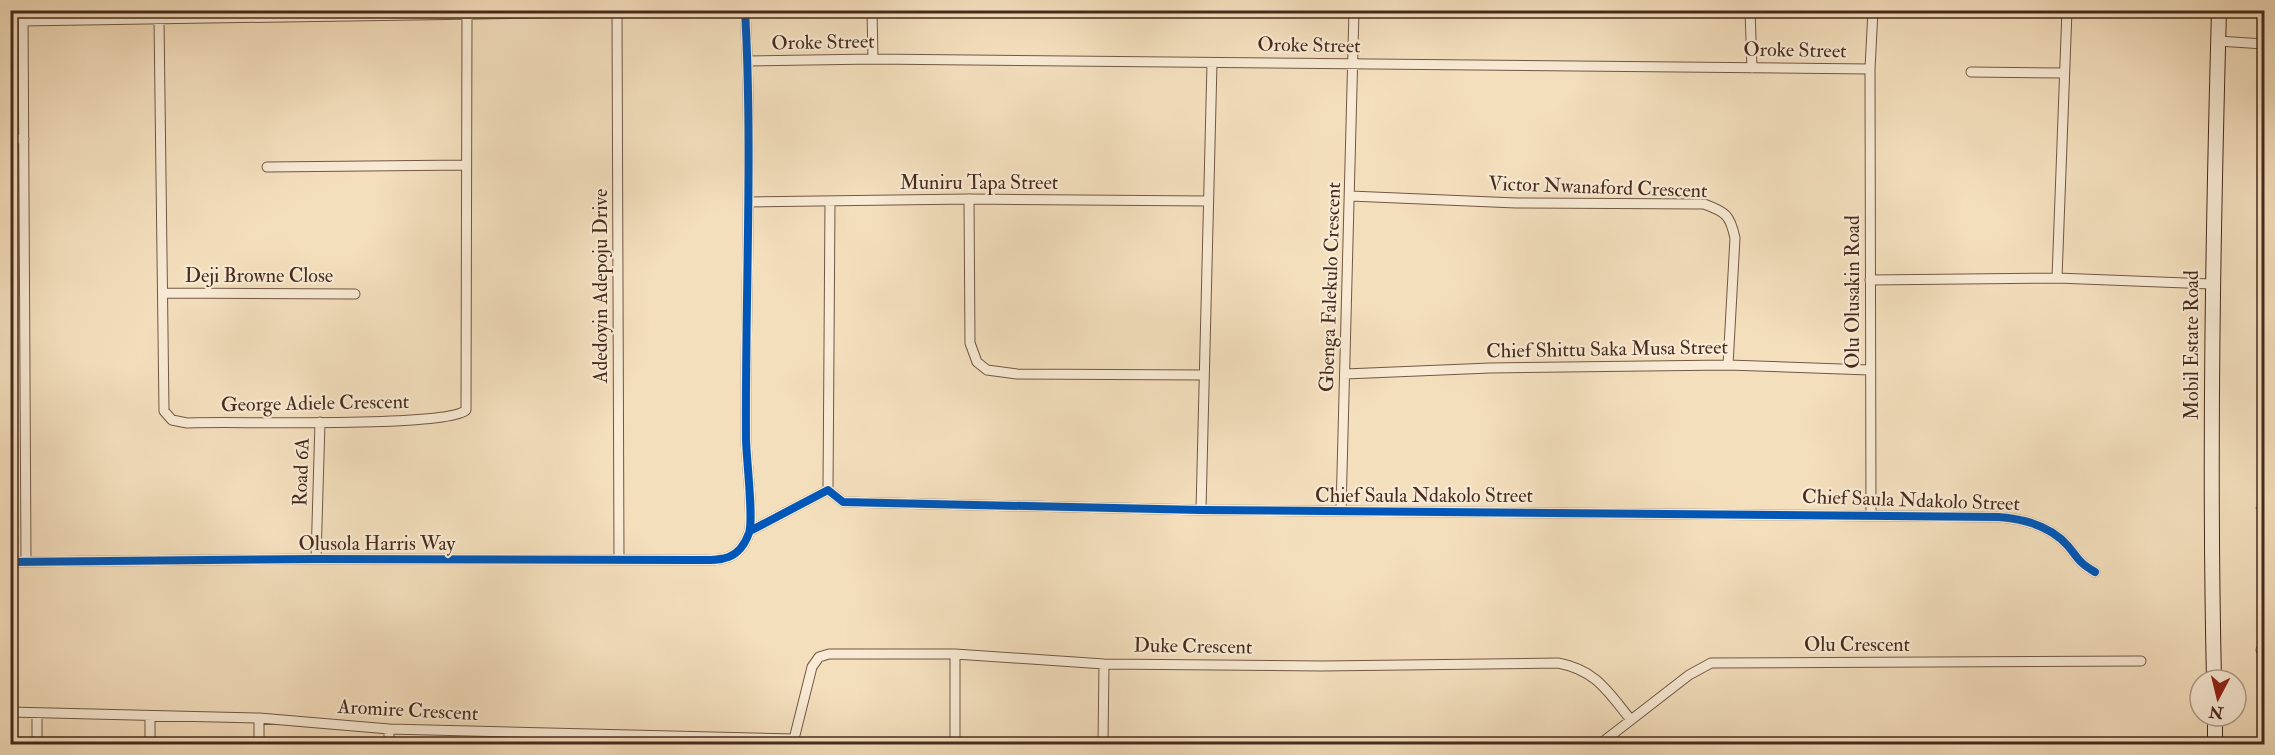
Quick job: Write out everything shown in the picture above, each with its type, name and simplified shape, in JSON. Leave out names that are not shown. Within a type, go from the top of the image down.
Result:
[{"type":"main road","name":"Mobil Estate Road","points":[[2214,668],[2210,483],[2211,284],[2218,10]]},
{"type":"main road","points":[[2215,728],[2215,744]]},
{"type":"street","points":[[26,561],[23,16],[159,19],[347,13],[467,14],[726,10]]},
{"type":"street","points":[[745,10],[750,202],[746,438],[750,531],[828,490],[830,201]]},
{"type":"street","points":[[872,10],[873,59]]},
{"type":"street","name":"Gbenga Falekulo Crescent","points":[[1341,510],[1354,10]]},
{"type":"street","points":[[1750,10],[1752,68]]},
{"type":"street","name":"Olu Olusakin Road","points":[[1871,515],[1870,69],[1873,10]]},
{"type":"street","points":[[2057,278],[2067,10]]},
{"type":"street","name":"Adedoyin Adepoju Drive","points":[[617,12],[619,560]]},
{"type":"street","name":"George Adiele Crescent","points":[[159,19],[164,411],[172,420],[187,423],[320,422],[446,418],[466,410],[467,14]]},
{"type":"street","points":[[2218,41],[2265,44]]},
{"type":"street","name":"Oroke Street","points":[[748,61],[873,59],[1870,69]]},
{"type":"street","points":[[1201,510],[1212,63]]},
{"type":"street","points":[[1971,72],[2064,73]]},
{"type":"street","points":[[10,139],[24,139]]},
{"type":"street","points":[[267,167],[466,165]]},
{"type":"street","name":"Victor Nwanaford Crescent","points":[[1350,196],[1516,203],[1704,204],[1723,210],[1731,222],[1735,238],[1728,364]]},
{"type":"street","points":[[969,199],[970,343],[977,362],[987,370],[1034,375],[1204,375]]},
{"type":"street","name":"Muniru Tapa Street","points":[[750,202],[969,199],[1208,201]]},
{"type":"street","points":[[1870,280],[2057,278],[2211,284]]},
{"type":"street","name":"Deji Browne Close","points":[[163,293],[355,294]]},
{"type":"street","name":"Chief Shittu Saka Musa Street","points":[[1345,374],[1490,368],[1728,364],[1869,370]]},
{"type":"street","name":"Road 6A","points":[[316,559],[320,422]]},
{"type":"street","name":"Chief Saula Ndakolo Street","points":[[828,490],[843,502],[1201,510],[2019,518],[2048,530],[2068,545],[2077,561],[2095,572]]},
{"type":"street","name":"Olusola Harris Way","points":[[10,562],[725,559],[736,555],[750,531]]},
{"type":"street","name":"Duke Crescent","points":[[798,742],[807,682],[812,667],[819,657],[829,654],[955,654],[1104,664],[1322,666],[1558,663],[1580,667],[1598,681],[1631,720]]},
{"type":"street","points":[[955,654],[955,744]]},
{"type":"street","name":"Olu Crescent","points":[[1600,744],[1689,675],[1711,663],[2140,661]]},
{"type":"street","points":[[1103,744],[1104,664]]},
{"type":"street","name":"Aromire Crescent","points":[[10,712],[259,718],[389,729],[531,732],[674,740],[798,742]]},
{"type":"street","points":[[37,713],[37,744]]},
{"type":"street","points":[[150,717],[150,744]]},
{"type":"street","points":[[259,718],[259,744]]},
{"type":"street","points":[[389,729],[389,744]]},
{"type":"street","points":[[531,732],[531,744]]},
{"type":"waterway","points":[[2257,508],[2264,507]]},
{"type":"cycle path","points":[[10,562],[316,559],[715,560],[731,556],[738,551],[749,533],[751,515],[746,438],[749,171],[745,10]]},
{"type":"cycle path","points":[[750,531],[828,490],[843,502],[1201,510],[1999,517],[2027,522],[2054,533],[2082,563],[2095,572]]}]
